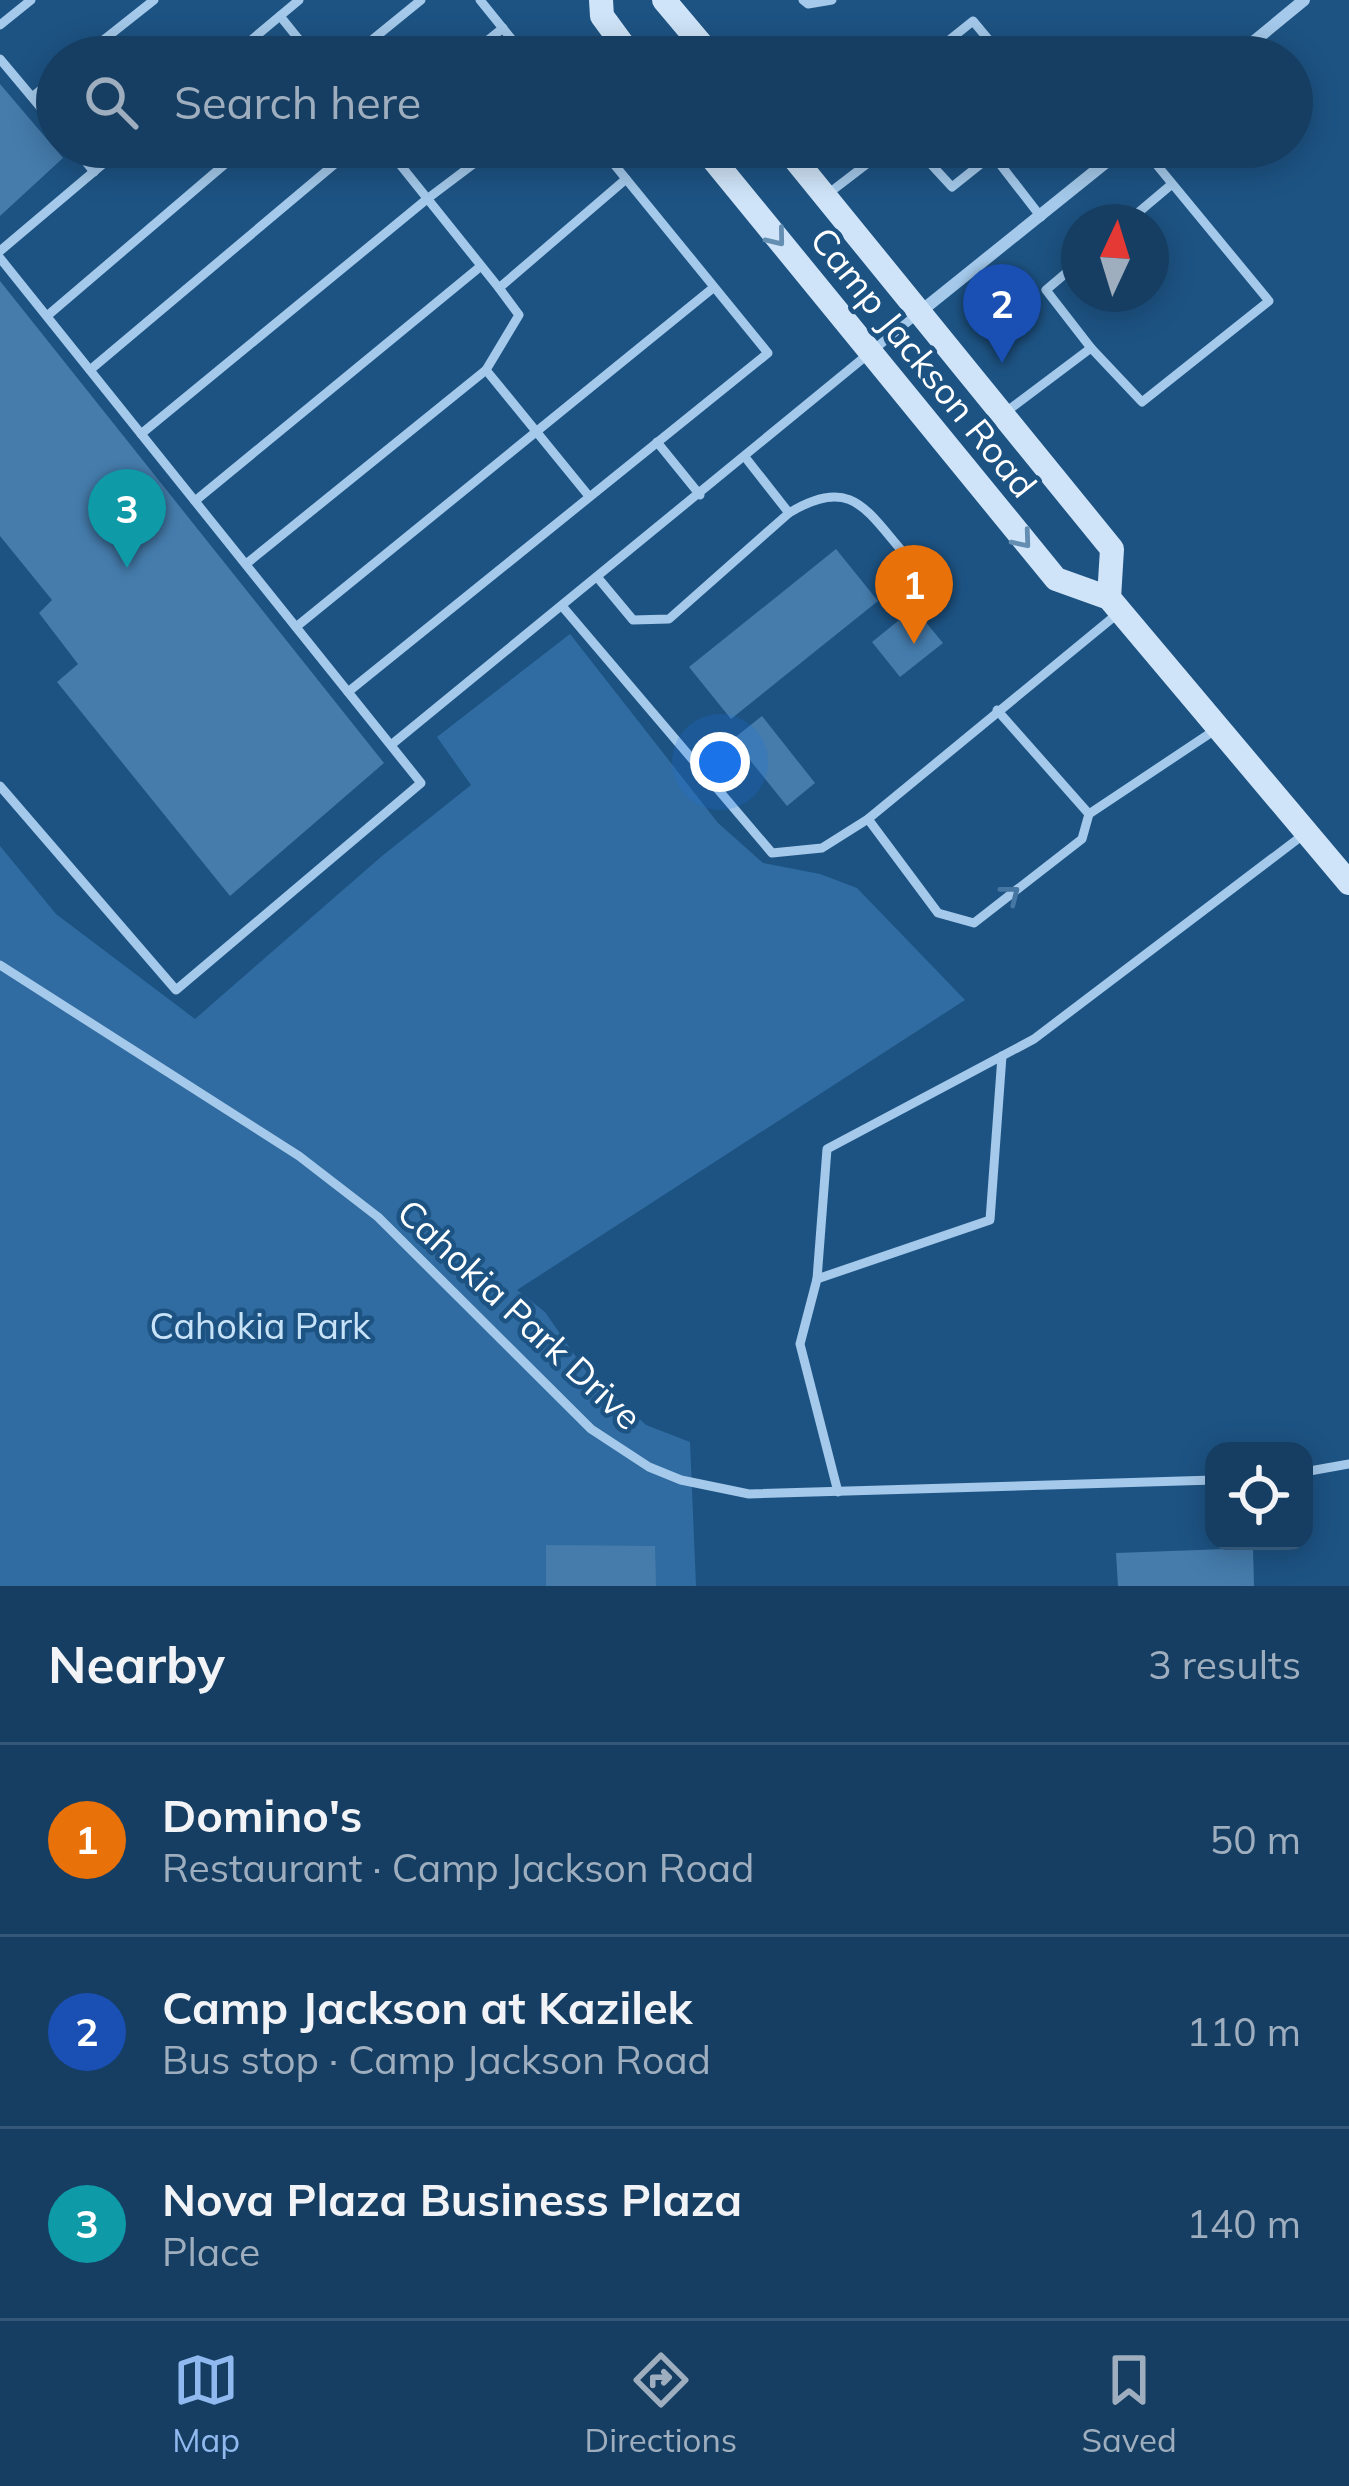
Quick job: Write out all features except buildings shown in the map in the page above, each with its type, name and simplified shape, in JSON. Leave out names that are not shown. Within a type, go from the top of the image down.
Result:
[{"type":"main road","points":[[601,0],[602,16],[617,36]]},
{"type":"main road","points":[[664,0],[694,36]]},
{"type":"main road","name":"Camp Jackson Road","points":[[720,168],[1056,579],[1114,604],[1349,883]]},
{"type":"main road","name":"Camp Jackson Road","points":[[802,168],[1112,549],[1114,604]]},
{"type":"street","points":[[1260,36],[1304,0]]},
{"type":"street","points":[[919,313],[1100,168]]},
{"type":"lane","points":[[0,25],[31,0]]},
{"type":"lane","points":[[109,36],[154,0]]},
{"type":"lane","points":[[256,36],[299,0]]},
{"type":"lane","points":[[377,36],[421,0]]},
{"type":"lane","points":[[480,0],[509,36]]},
{"type":"lane","points":[[803,0],[808,4],[832,0]]},
{"type":"lane","points":[[280,16],[296,36]]},
{"type":"lane","points":[[954,36],[973,21],[986,36]]},
{"type":"lane","points":[[493,36],[503,28]]},
{"type":"lane","points":[[0,59],[36,102]]},
{"type":"lane","points":[[32,97],[36,94]]},
{"type":"lane","points":[[91,168],[94,172]]},
{"type":"lane","points":[[0,787],[176,990],[421,783],[0,254],[99,168]]},
{"type":"lane","points":[[47,316],[220,168]]},
{"type":"lane","points":[[90,370],[330,168]]},
{"type":"lane","points":[[245,564],[486,370],[519,315],[403,168]]},
{"type":"lane","points":[[141,434],[468,168]]},
{"type":"lane","points":[[348,692],[768,353],[617,168]]},
{"type":"lane","points":[[825,196],[862,168]]},
{"type":"lane","points":[[934,168],[952,187],[976,168]]},
{"type":"lane","points":[[1003,168],[1041,217]]},
{"type":"lane","points":[[1063,312],[1142,402],[1269,301],[1159,168]]},
{"type":"lane","points":[[500,288],[626,179]]},
{"type":"lane","points":[[1148,204],[1172,184]]},
{"type":"lane","points":[[195,501],[481,266]]},
{"type":"lane","points":[[1061,277],[1046,290],[1061,309]]},
{"type":"lane","points":[[296,627],[713,288]]},
{"type":"lane","points":[[391,745],[919,313]]},
{"type":"lane","points":[[1002,415],[1091,348]]},
{"type":"lane","points":[[486,370],[588,495]]},
{"type":"lane","points":[[657,442],[700,494]]},
{"type":"lane","points":[[745,457],[789,513]]},
{"type":"lane","points":[[598,578],[634,620],[669,620],[789,513],[823,496],[843,495],[858,503],[910,560]]},
{"type":"lane","points":[[562,606],[772,853],[822,848],[868,819],[1114,604]]},
{"type":"lane","points":[[997,710],[1089,814]]},
{"type":"lane","points":[[868,819],[938,913],[974,923],[1082,839],[1089,814],[1220,726]]},
{"type":"lane","points":[[838,1492],[800,1343],[817,1280],[827,1149],[1034,1040],[1307,832]]},
{"type":"lane","name":"Cahokia Park Drive","points":[[0,964],[331,1180],[446,1282],[591,1429],[650,1467],[681,1480],[749,1494],[1205,1480]]},
{"type":"lane","points":[[817,1280],[989,1220],[1002,1056]]},
{"type":"lane","points":[[1313,1470],[1349,1464]]},
{"type":"green space","name":"Cahokia Park","points":[[570,634],[718,823],[763,863],[820,874],[857,888],[965,1000],[517,1290],[545,1312],[585,1370],[646,1425],[690,1442],[696,1586],[0,1586],[0,846],[56,914],[195,1019],[471,785],[437,737]]},
{"type":"place","name":"Camp Jackson at Kazilek","points":[[1002,363]]},
{"type":"place","name":"Nova Plaza Business Plaza","points":[[127,568]]},
{"type":"place","name":"Domino's","points":[[914,644]]}]
